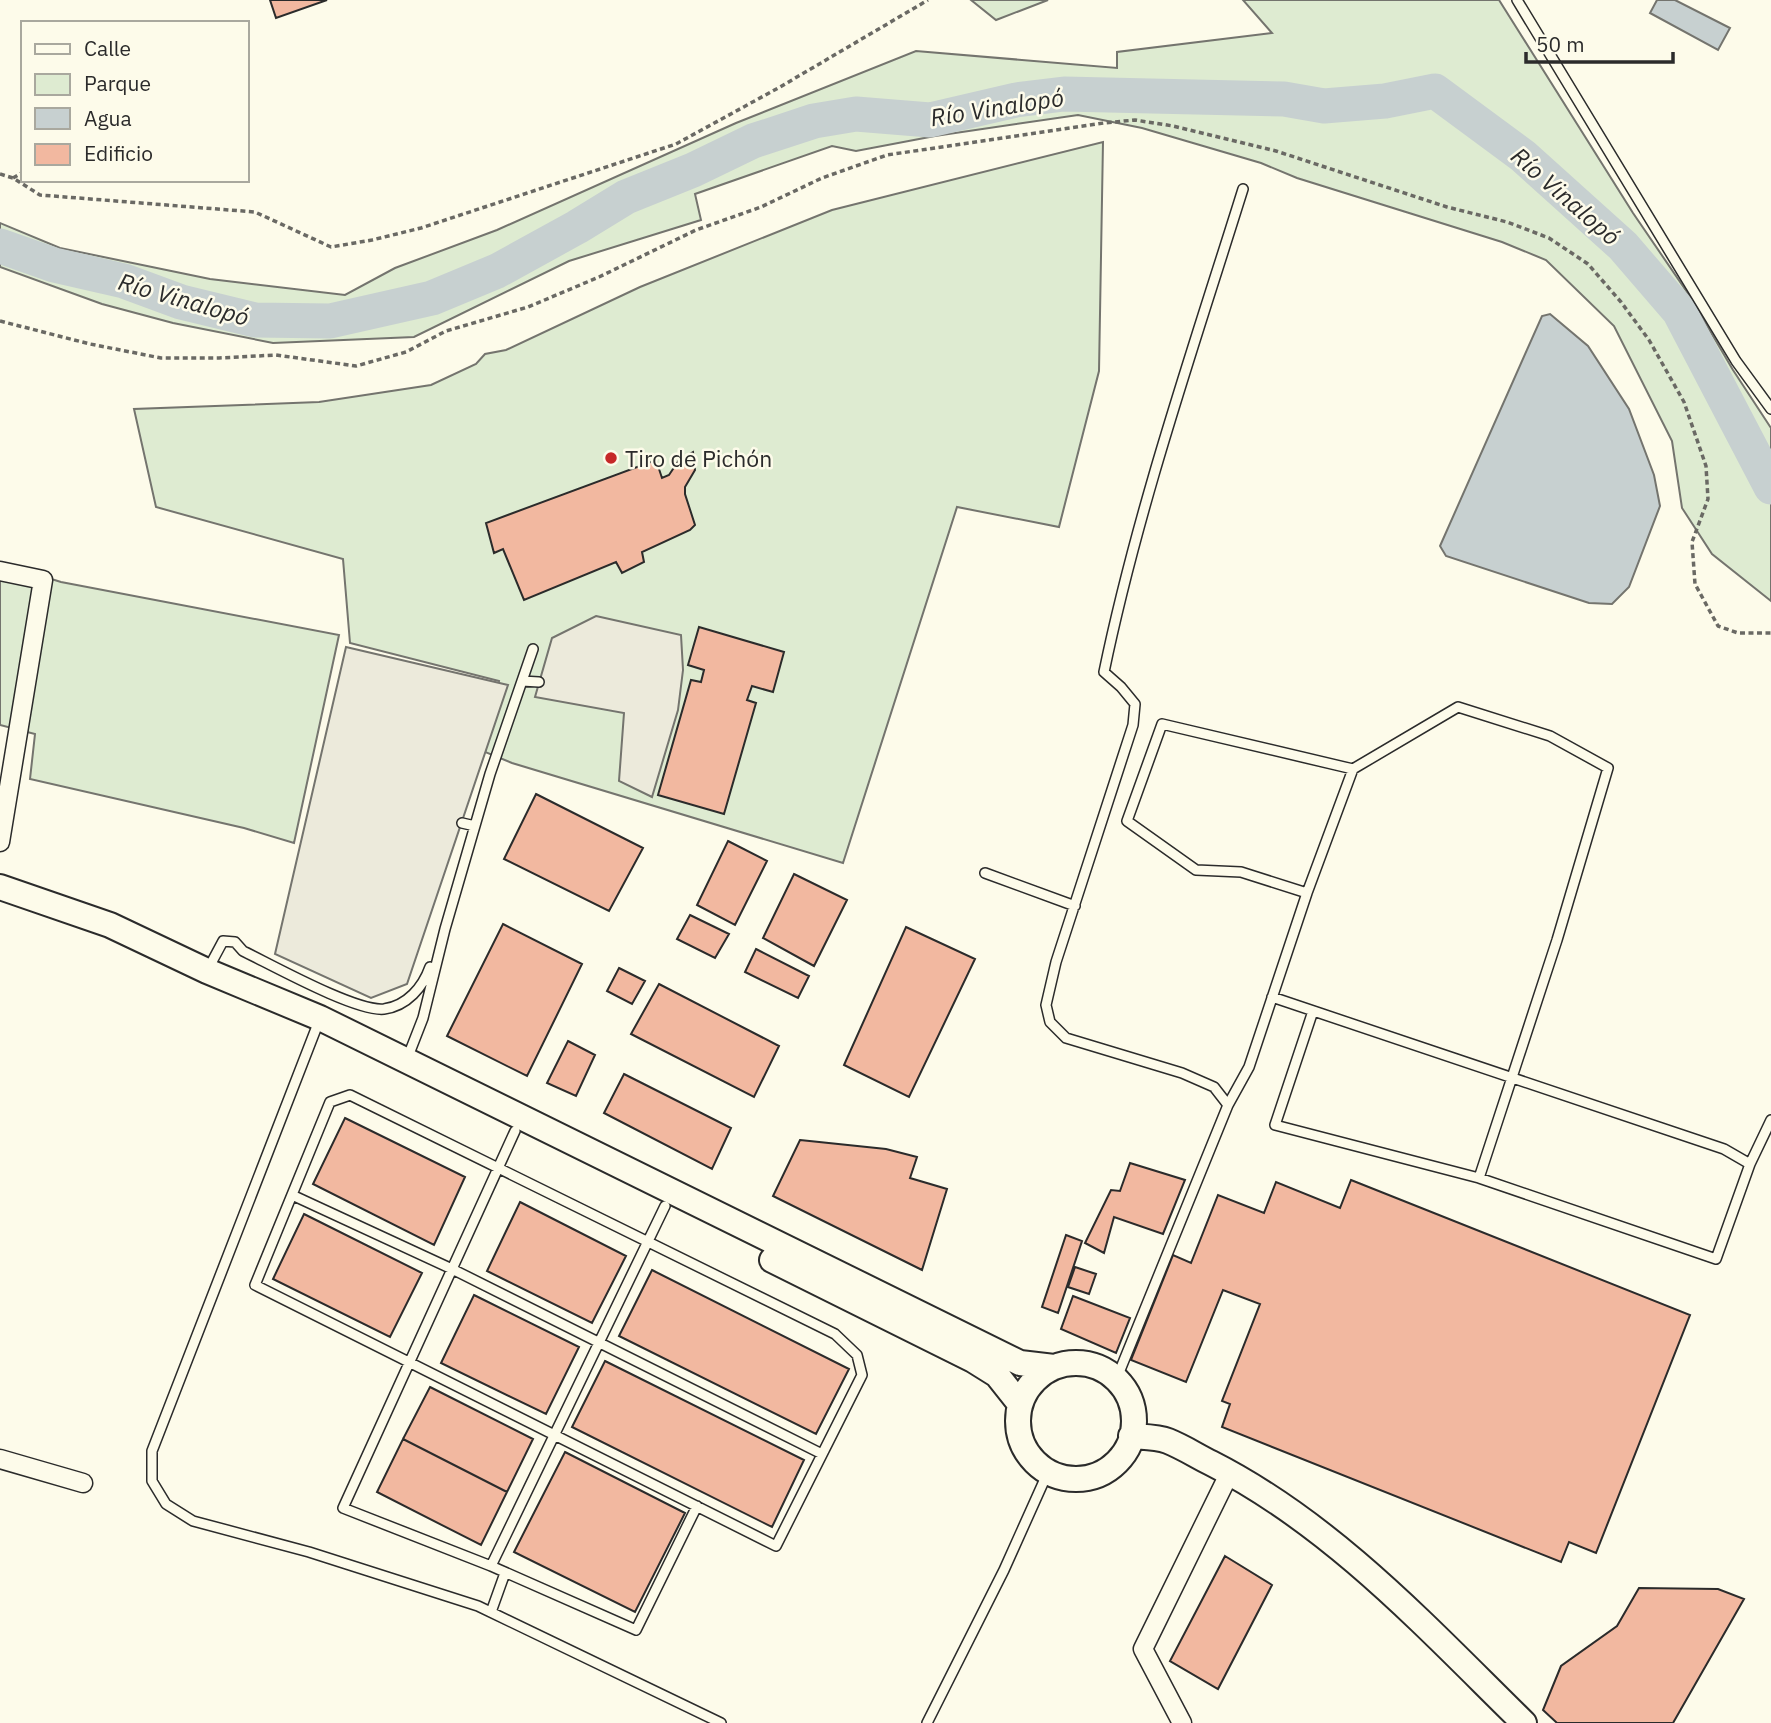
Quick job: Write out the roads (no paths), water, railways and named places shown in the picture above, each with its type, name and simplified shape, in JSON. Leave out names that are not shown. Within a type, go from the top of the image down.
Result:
[{"type":"main road","points":[[0,887],[110,925],[317,1025],[515,1131],[973,1360],[997,1375],[1020,1404]]},
{"type":"main road","points":[[317,1025],[406,1060],[1020,1363],[1054,1367],[1072,1363],[1087,1364],[1107,1372],[1128,1397],[1133,1416],[1132,1436],[1118,1461],[1104,1472],[1084,1478],[1066,1478],[1048,1472],[1024,1447],[1019,1433],[1020,1404],[1033,1382],[1054,1367]]},
{"type":"main road","points":[[1132,1436],[1166,1440],[1230,1472],[1296,1513],[1412,1613],[1524,1723]]},
{"type":"street","points":[[0,571],[43,580],[0,842]]},
{"type":"street","points":[[0,1459],[83,1483]]},
{"type":"street","points":[[1182,1723],[1143,1649],[1230,1472]]},
{"type":"lane","points":[[1517,0],[1736,360],[1771,409]]},
{"type":"lane","points":[[1228,1105],[1214,1087],[1182,1073],[1066,1038],[1050,1022],[1046,1004],[1056,962],[1133,725],[1135,704],[1104,672],[1115,620],[1161,453],[1242,189]]},
{"type":"lane","points":[[406,1060],[423,1018],[445,929],[490,774],[533,649]]},
{"type":"lane","points":[[522,681],[539,682]]},
{"type":"lane","points":[[1116,1380],[1228,1105],[1249,1067],[1307,893],[1353,769],[1458,707],[1550,736],[1608,768],[1557,940],[1479,1178]]},
{"type":"lane","points":[[1307,893],[1241,872],[1196,870],[1127,821],[1162,724],[1353,769]]},
{"type":"lane","points":[[462,823],[475,826]]},
{"type":"lane","points":[[985,873],[1074,906]]},
{"type":"lane","points":[[207,971],[223,941],[235,942],[243,951],[341,998],[362,1007],[384,1009],[398,1005],[414,995],[425,979],[445,929]]},
{"type":"lane","points":[[1272,997],[1724,1149],[1750,1164]]},
{"type":"lane","points":[[1313,1011],[1275,1125],[1479,1178],[1716,1259],[1750,1164],[1771,1120]]},
{"type":"lane","points":[[317,1025],[152,1451],[152,1481],[166,1504],[193,1521],[309,1552],[478,1606],[722,1723]]},
{"type":"lane","points":[[350,1095],[498,1169],[835,1334],[857,1355],[862,1375],[776,1546],[255,1285],[330,1102],[350,1095]]},
{"type":"lane","points":[[515,1131],[343,1508],[491,1566],[636,1630],[697,1506]]},
{"type":"lane","points":[[292,1195],[452,1269],[822,1454]]},
{"type":"lane","points":[[491,1566],[665,1206]]},
{"type":"lane","points":[[927,1723],[1004,1570],[1048,1472]]},
{"type":"lane","points":[[491,1612],[505,1573]]},
{"type":"water","points":[[1657,0],[1675,0],[1730,28],[1718,50],[1650,13]]},
{"type":"water","points":[[1550,314],[1588,346],[1629,409],[1654,475],[1660,506],[1629,587],[1612,604],[1589,603],[1446,556],[1440,546],[1542,316]]},
{"type":"waterway","name":"Río Vinalopó","points":[[0,246],[54,265],[124,281],[181,302],[255,320],[330,321],[432,298],[497,271],[626,197],[693,170],[753,141],[814,121],[856,114],[930,120],[1016,100],[1064,94],[1284,99],[1324,106],[1385,101],[1435,91],[1523,156],[1623,246],[1679,311],[1771,487]]},
{"type":"place","name":"Tiro de Pichón","points":[[611,458]]}]
